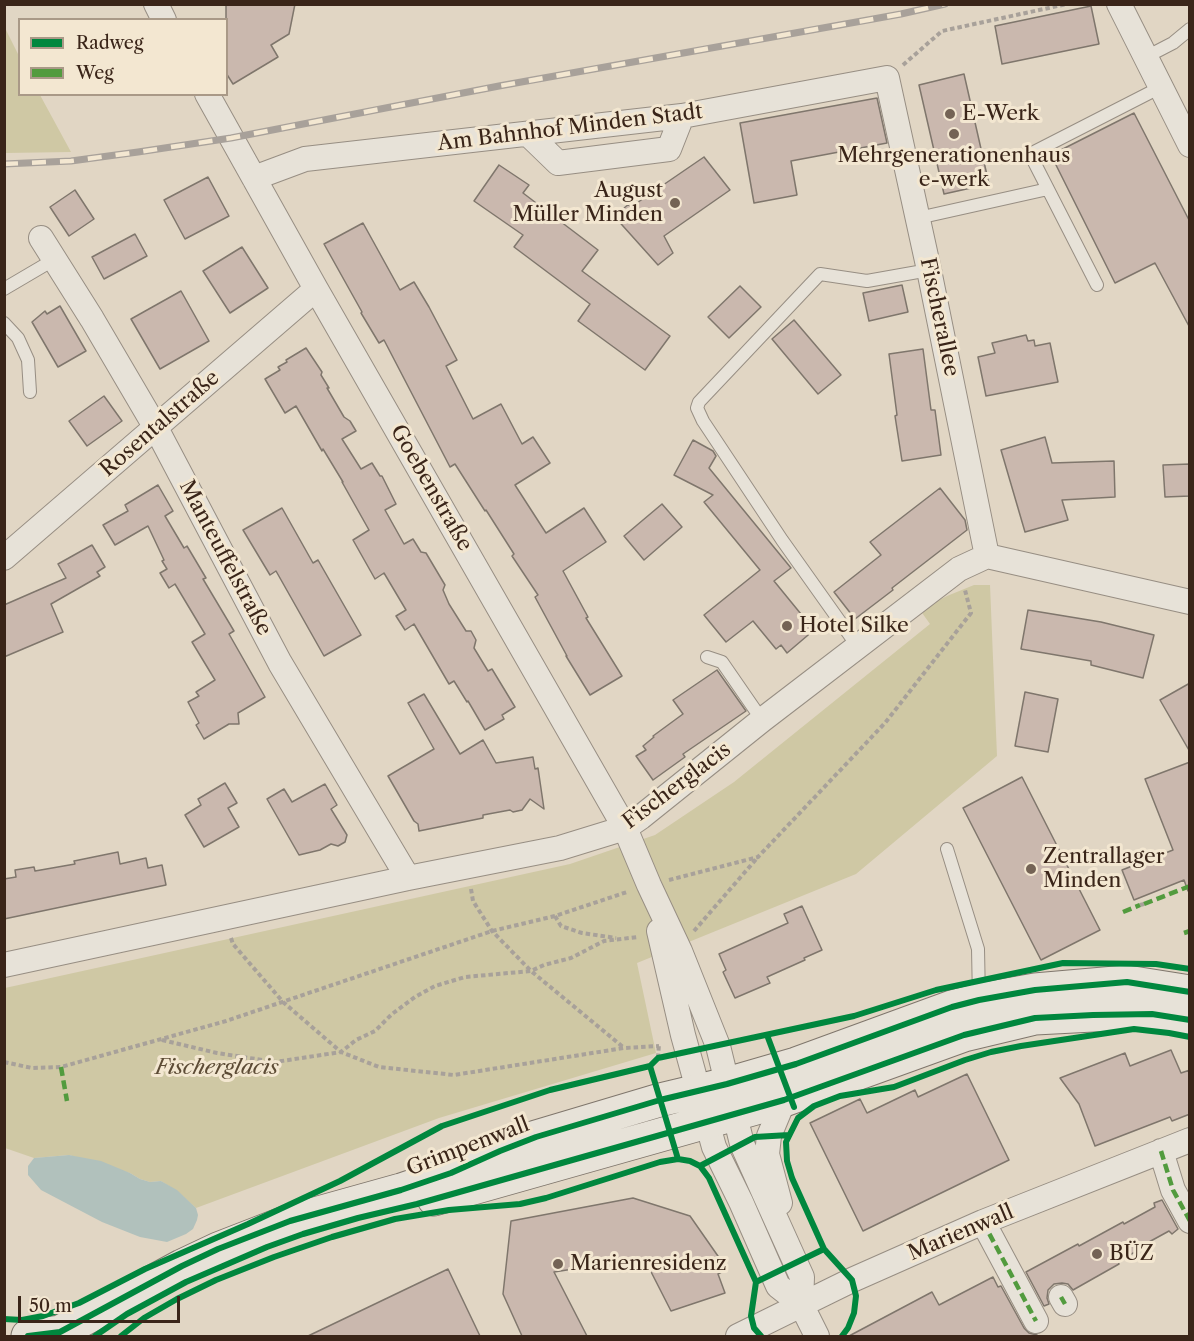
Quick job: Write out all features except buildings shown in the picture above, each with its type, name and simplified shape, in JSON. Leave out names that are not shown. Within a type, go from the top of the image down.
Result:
[{"type":"street","points":[[1119,4],[1190,145]]},
{"type":"street","name":"Am Bahnhof Minden Stadt","points":[[254,178],[305,159],[682,116],[887,78]]},
{"type":"street","name":"Fischerallee","points":[[887,78],[987,556]]},
{"type":"street","name":"Goebenstraße","points":[[208,96],[625,828],[649,885],[683,1035],[712,1087],[720,1119],[714,1147],[778,1286],[801,1304]]},
{"type":"street","points":[[528,134],[558,163],[669,149],[682,116]]},
{"type":"street","name":"Manteuffelstraße","points":[[41,238],[156,428],[280,663],[408,878]]},
{"type":"street","name":"Rosentalstraße","points":[[4,558],[316,289]]},
{"type":"street","points":[[987,556],[1190,602]]},
{"type":"street","name":"Fischerglacis","points":[[4,965],[408,878],[560,848],[625,828],[959,569],[987,556]]},
{"type":"street","name":"Grimpenwall","points":[[57,1334],[182,1266],[291,1221],[401,1190],[451,1173],[536,1137],[660,1100],[796,1064],[882,1034],[930,1014],[979,1000],[1035,990],[1127,982],[1190,992]]},
{"type":"street","name":"Grimpenwall","points":[[95,1336],[128,1314],[186,1282],[294,1237],[784,1100],[964,1035],[1035,1018],[1152,1014],[1190,1020]]},
{"type":"street","points":[[784,1100],[769,1136],[767,1154],[793,1258]]},
{"type":"street","name":"Goebenstraße","points":[[720,1119],[742,1144],[802,1277],[801,1304]]},
{"type":"street","name":"Marienwall","points":[[738,1336],[852,1280],[983,1222],[1190,1140]]},
{"type":"street","points":[[1161,1151],[1173,1190],[1190,1221]]},
{"type":"street","points":[[983,1222],[1036,1321]]},
{"type":"street","points":[[801,1304],[817,1336]]},
{"type":"street","points":[[28,1336],[57,1334]]},
{"type":"lane","points":[[1146,57],[1173,43],[1190,29]]},
{"type":"lane","points":[[1097,285],[1030,154],[1161,87]]},
{"type":"lane","points":[[918,218],[1048,189]]},
{"type":"lane","points":[[4,289],[55,259]]},
{"type":"lane","points":[[858,647],[782,540],[703,421],[697,408],[699,402],[820,274],[867,281],[929,270]]},
{"type":"lane","points":[[4,323],[18,338],[28,360],[30,392]]},
{"type":"lane","points":[[707,657],[722,662],[762,720]]},
{"type":"lane","points":[[947,849],[978,949],[979,1000]]},
{"type":"path","points":[[887,78],[942,31],[1067,4]]},
{"type":"path","points":[[688,938],[758,856],[885,723],[971,613],[959,569]]},
{"type":"path","points":[[4,1062],[32,1068],[61,1067],[161,1040],[283,1002],[492,931],[555,916],[649,885],[758,856]]},
{"type":"path","points":[[466,866],[473,901],[492,931],[531,971],[624,1048]]},
{"type":"path","points":[[555,916],[561,926],[582,933],[620,938]]},
{"type":"path","points":[[226,917],[233,944],[283,1002],[341,1052],[379,1067],[454,1075],[624,1048],[659,1046]]},
{"type":"path","points":[[161,1040],[217,1053],[275,1062],[341,1052],[356,1040],[375,1031],[392,1014],[415,997],[435,986],[465,977],[531,971],[571,958],[604,941],[647,936]]},
{"type":"green space","points":[[5,28],[18,54],[18,96],[41,96],[71,152],[5,153]]},
{"type":"green space","name":"Fischerglacis","points":[[974,585],[990,585],[997,756],[856,874],[637,963],[656,1053],[439,1118],[196,1208],[177,1191],[161,1181],[150,1182],[130,1173],[69,1155],[34,1158],[5,1148],[5,988],[570,864],[655,835],[734,782],[930,624],[920,610]]},
{"type":"shaded area","points":[[69,1155],[101,1161],[140,1179],[150,1182],[161,1181],[177,1190],[196,1208],[198,1215],[193,1229],[167,1242],[140,1237],[102,1222],[41,1190],[28,1175],[28,1166],[34,1158]]},
{"type":"railway","points":[[4,164],[71,161],[231,138],[945,4]]},
{"type":"marked path","points":[[1144,904],[1190,886]]},
{"type":"marked path","points":[[1123,912],[1140,905]]},
{"type":"marked path","points":[[1184,933],[1190,931]]},
{"type":"marked path","points":[[61,1067],[67,1101]]},
{"type":"marked path","points":[[1161,1151],[1173,1190],[1190,1221]]},
{"type":"marked path","points":[[983,1222],[1036,1321]]},
{"type":"marked path","points":[[1061,1297],[1065,1304]]},
{"type":"cycle path","points":[[4,1319],[22,1320],[43,1316],[79,1303],[145,1269],[340,1181],[442,1126],[550,1090],[650,1066],[658,1058],[854,1016],[936,990],[1063,963],[1156,964],[1190,969]]},
{"type":"cycle path","points":[[28,1336],[60,1332],[182,1266],[218,1249],[290,1221],[401,1190],[451,1173],[536,1137],[660,1100],[796,1064],[952,1007],[1035,990],[1127,982],[1190,992]]},
{"type":"cycle path","points":[[95,1336],[127,1314],[186,1282],[303,1234],[784,1100],[964,1035],[1035,1018],[1152,1014],[1190,1020]]},
{"type":"cycle path","points":[[842,1336],[854,1313],[856,1296],[852,1280],[824,1249],[792,1178],[787,1161],[786,1142],[798,1118],[814,1106],[840,1096],[894,1087],[991,1052],[1134,1029],[1190,1037]]},
{"type":"cycle path","points":[[767,1035],[794,1107]]},
{"type":"cycle path","points":[[650,1066],[678,1159]]},
{"type":"cycle path","points":[[700,1166],[755,1137],[789,1135]]},
{"type":"cycle path","points":[[121,1336],[144,1318],[216,1280],[332,1237],[395,1219],[449,1210],[520,1204],[660,1162],[678,1159],[700,1166],[709,1178],[756,1282],[751,1316],[754,1328],[761,1336]]},
{"type":"cycle path","points":[[756,1282],[824,1249]]},
{"type":"place","name":"E-Werk","points":[[950,114]]},
{"type":"place","name":"Mehrgenerationenhaus e-werk","points":[[954,134]]},
{"type":"place","name":"August Müller Minden","points":[[675,203]]},
{"type":"place","name":"Hotel Silke","points":[[787,626]]},
{"type":"place","name":"Zentrallager Minden","points":[[1031,869]]},
{"type":"place","name":"BÜZ","points":[[1097,1254]]},
{"type":"place","name":"Marienresidenz","points":[[558,1264]]}]
